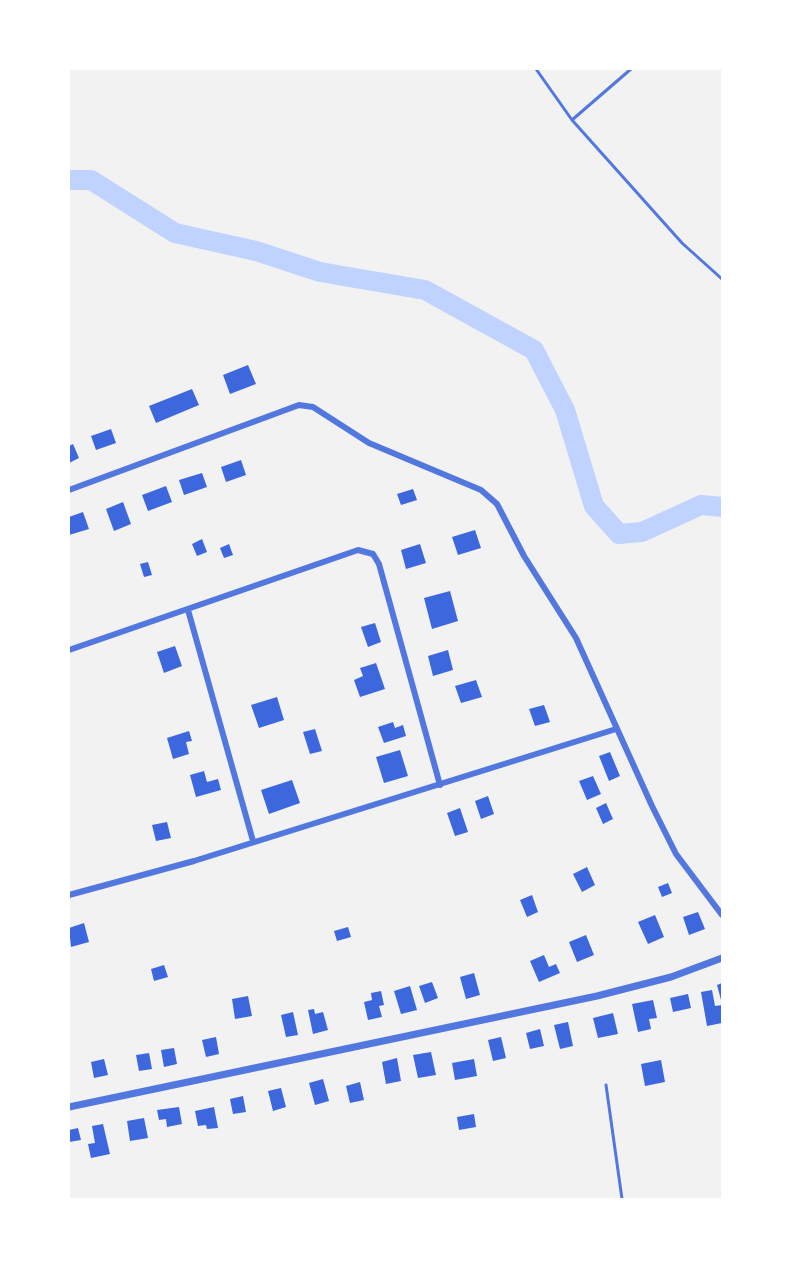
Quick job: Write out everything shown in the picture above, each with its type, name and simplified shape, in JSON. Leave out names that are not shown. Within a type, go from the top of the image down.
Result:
[{"type":"street","points":[[69,490],[300,405],[313,407],[369,443],[481,490],[497,504],[524,556],[576,638],[616,729],[676,854],[722,915]]},
{"type":"street","points":[[69,650],[358,550],[373,554],[379,564],[440,785]]},
{"type":"street","points":[[188,610],[253,841]]},
{"type":"street","points":[[69,895],[194,861],[616,729]]},
{"type":"street","points":[[69,1107],[597,996],[671,976],[722,958]]},
{"type":"lane","points":[[536,69],[572,120],[682,243],[722,279]]},
{"type":"lane","points":[[572,120],[631,69]]},
{"type":"lane","points":[[606,1085],[622,1199]]},
{"type":"building","points":[[248,365],[256,384],[230,394],[223,375]]},
{"type":"building","points":[[192,389],[199,405],[156,423],[149,406]]},
{"type":"building","points":[[111,429],[116,443],[96,450],[91,436]]},
{"type":"building","points":[[73,444],[79,458],[69,463],[69,446]]},
{"type":"building","points":[[241,460],[246,475],[226,482],[221,467]]},
{"type":"building","points":[[202,473],[207,487],[184,495],[179,480]]},
{"type":"building","points":[[166,486],[172,502],[148,511],[142,495]]},
{"type":"building","points":[[413,489],[417,500],[401,505],[397,494]]},
{"type":"building","points":[[123,502],[131,524],[114,531],[106,509]]},
{"type":"building","points":[[83,512],[89,529],[69,535],[69,517]]},
{"type":"building","points":[[475,530],[481,548],[458,555],[452,537]]},
{"type":"building","points":[[202,539],[207,552],[197,556],[192,544]]},
{"type":"building","points":[[229,544],[233,555],[224,558],[220,548]]},
{"type":"building","points":[[420,544],[426,563],[406,569],[401,550]]},
{"type":"building","points":[[148,562],[152,575],[144,577],[140,564]]},
{"type":"building","points":[[450,591],[458,621],[432,629],[424,598]]},
{"type":"building","points":[[375,623],[381,642],[368,647],[361,627]]},
{"type":"building","points":[[175,646],[182,666],[164,673],[157,652]]},
{"type":"building","points":[[448,650],[453,670],[433,676],[428,656]]},
{"type":"building","points":[[376,663],[385,689],[360,697],[354,680],[363,676],[360,668]]},
{"type":"building","points":[[476,680],[482,697],[461,703],[455,686]]},
{"type":"building","points":[[277,697],[284,720],[259,728],[251,705]]},
{"type":"building","points":[[544,705],[550,722],[535,726],[529,709]]},
{"type":"building","points":[[393,722],[395,728],[403,725],[406,736],[384,743],[378,727]]},
{"type":"building","points":[[315,729],[322,751],[310,754],[303,732]]},
{"type":"building","points":[[189,731],[192,741],[186,742],[189,754],[173,759],[167,738]]},
{"type":"building","points":[[400,750],[408,776],[384,783],[376,757]]},
{"type":"building","points":[[610,752],[620,776],[609,781],[599,756]]},
{"type":"building","points":[[204,771],[207,782],[218,779],[221,790],[196,797],[190,775]]},
{"type":"building","points":[[593,776],[601,794],[587,800],[579,781]]},
{"type":"building","points":[[292,780],[300,803],[269,814],[261,790]]},
{"type":"building","points":[[488,796],[494,814],[481,819],[475,801]]},
{"type":"building","points":[[606,803],[613,819],[603,824],[596,808]]},
{"type":"building","points":[[460,808],[468,832],[455,836],[447,813]]},
{"type":"building","points":[[167,822],[171,838],[156,841],[152,825]]},
{"type":"building","points":[[587,867],[595,885],[582,892],[573,874]]},
{"type":"building","points":[[668,883],[672,893],[662,897],[658,887]]},
{"type":"building","points":[[532,895],[538,912],[527,917],[520,900]]},
{"type":"building","points":[[698,912],[705,929],[689,935],[683,917]]},
{"type":"building","points":[[655,915],[664,937],[648,944],[638,922]]},
{"type":"building","points":[[84,923],[89,942],[71,947],[69,928]]},
{"type":"building","points":[[348,927],[351,937],[337,941],[334,931]]},
{"type":"building","points":[[586,935],[594,955],[577,962],[569,942]]},
{"type":"building","points":[[544,955],[549,967],[556,964],[560,973],[539,982],[530,961]]},
{"type":"building","points":[[164,965],[168,977],[154,981],[151,969]]},
{"type":"building","points":[[474,973],[480,995],[466,999],[460,977]]},
{"type":"building","points":[[432,982],[438,998],[425,1003],[419,986]]},
{"type":"building","points":[[722,983],[722,1000],[721,1000],[717,985]]},
{"type":"building","points":[[410,986],[417,1010],[401,1014],[394,991]]},
{"type":"building","points":[[712,990],[715,1006],[722,1005],[722,1023],[707,1026],[701,992]]},
{"type":"building","points":[[381,991],[384,1005],[379,1006],[382,1017],[368,1020],[364,1002],[372,1000],[371,993]]},
{"type":"building","points":[[688,994],[691,1008],[673,1012],[670,998]]},
{"type":"building","points":[[248,996],[252,1016],[235,1019],[232,999]]},
{"type":"building","points":[[653,1000],[657,1018],[649,1019],[651,1029],[638,1032],[632,1004]]},
{"type":"building","points":[[314,1009],[315,1014],[323,1012],[328,1030],[313,1034],[308,1010]]},
{"type":"building","points":[[293,1012],[298,1035],[286,1037],[281,1015]]},
{"type":"building","points":[[613,1013],[618,1034],[598,1038],[593,1018]]},
{"type":"building","points":[[568,1022],[573,1046],[560,1049],[554,1025]]},
{"type":"building","points":[[540,1029],[544,1046],[530,1049],[526,1033]]},
{"type":"building","points":[[216,1037],[219,1054],[206,1057],[202,1040]]},
{"type":"building","points":[[501,1037],[506,1058],[493,1061],[488,1040]]},
{"type":"building","points":[[174,1048],[177,1064],[164,1067],[161,1050]]},
{"type":"building","points":[[431,1052],[436,1075],[418,1078],[413,1055]]},
{"type":"building","points":[[149,1053],[152,1069],[139,1071],[136,1055]]},
{"type":"building","points":[[397,1058],[401,1081],[386,1084],[382,1062]]},
{"type":"building","points":[[104,1059],[108,1075],[94,1078],[91,1062]]},
{"type":"building","points":[[474,1059],[477,1076],[455,1080],[452,1063]]},
{"type":"building","points":[[661,1060],[665,1082],[645,1086],[641,1064]]},
{"type":"building","points":[[323,1079],[329,1101],[315,1105],[309,1083]]},
{"type":"building","points":[[360,1082],[364,1100],[350,1103],[346,1086]]},
{"type":"building","points":[[281,1088],[286,1107],[273,1111],[268,1091]]},
{"type":"building","points":[[243,1096],[246,1112],[233,1114],[230,1099]]},
{"type":"building","points":[[179,1107],[182,1124],[167,1127],[166,1119],[159,1120],[157,1110]]},
{"type":"building","points":[[214,1107],[218,1128],[207,1129],[206,1125],[198,1126],[195,1111]]},
{"type":"building","points":[[474,1114],[476,1127],[459,1130],[457,1117]]},
{"type":"building","points":[[144,1118],[148,1138],[130,1141],[127,1121]]},
{"type":"building","points":[[103,1124],[110,1154],[91,1158],[88,1144],[95,1143],[92,1126]]},
{"type":"building","points":[[78,1128],[81,1140],[69,1142],[69,1130]]},
{"type":"waterway","points":[[69,180],[91,180],[175,233],[256,251],[320,272],[425,290],[534,350],[565,410],[594,506],[619,534],[642,532],[701,505],[722,507]]}]
